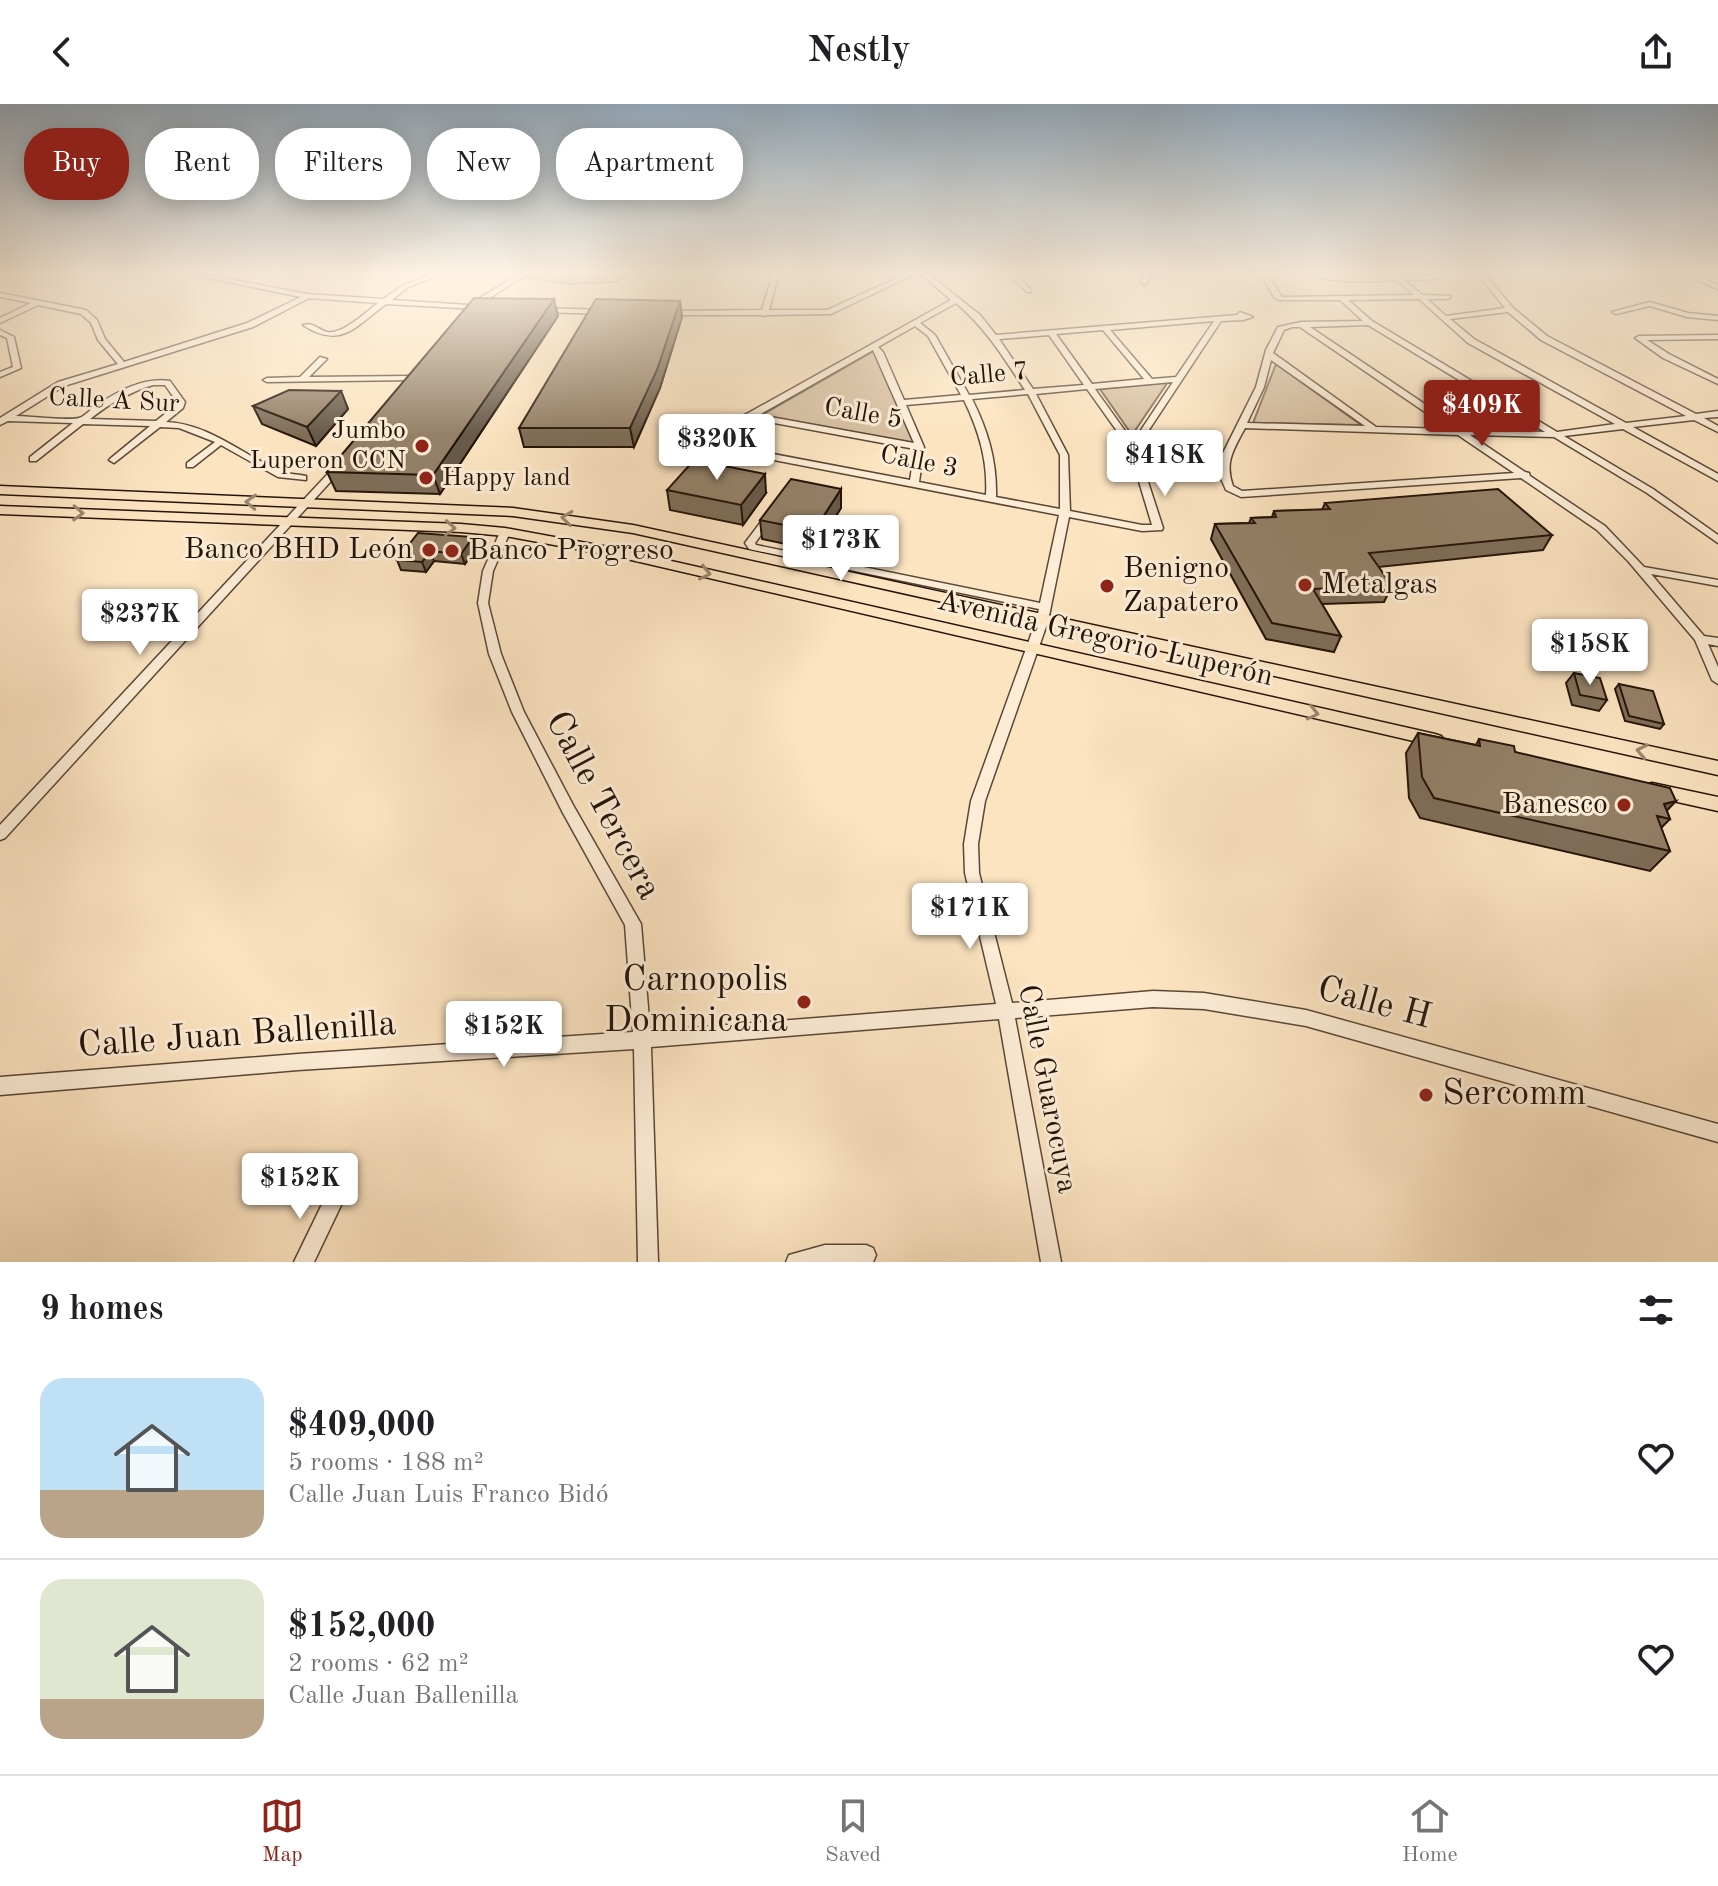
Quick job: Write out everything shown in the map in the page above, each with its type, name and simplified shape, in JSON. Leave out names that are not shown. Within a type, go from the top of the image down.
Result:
[{"type":"main road","name":"Avenida Gregorio Luperón","points":[[0,490],[513,512],[573,518],[1044,614],[1718,768]]},
{"type":"main road","name":"Avenida Gregorio Luperón","points":[[0,510],[505,532],[614,552],[1455,745]]},
{"type":"main road","points":[[1641,787],[1718,804]]},
{"type":"street","points":[[95,327],[122,364]]},
{"type":"street","points":[[2,419],[61,384],[243,327]]},
{"type":"street","points":[[311,327],[328,335],[352,327]]},
{"type":"street","points":[[702,443],[909,327]]},
{"type":"street","points":[[921,327],[931,335],[965,397],[990,455],[991,498]]},
{"type":"street","name":"Calle Guarocuya","points":[[984,327],[994,337],[1030,391],[1064,455],[1065,512],[1044,614],[978,801],[971,844],[975,885],[1005,1009],[1051,1262]]},
{"type":"street","points":[[994,337],[1119,327]]},
{"type":"street","points":[[1051,332],[1133,448],[1213,327]]},
{"type":"street","points":[[1289,327],[1281,329],[1260,387],[1224,466],[1229,488],[1241,494],[1526,475]]},
{"type":"street","points":[[1306,327],[1585,515],[1639,569],[1700,639],[1718,680]]},
{"type":"street","points":[[1376,327],[1677,508],[1718,540]]},
{"type":"street","points":[[1455,327],[1471,341],[1718,478]]},
{"type":"street","points":[[1531,327],[1544,338],[1718,429]]},
{"type":"street","points":[[1105,328],[1150,381]]},
{"type":"street","points":[[0,332],[10,337],[17,368],[1,375]]},
{"type":"street","points":[[1718,337],[1639,338],[1718,382]]},
{"type":"street","points":[[874,347],[920,447],[914,483]]},
{"type":"street","points":[[1270,355],[1374,429]]},
{"type":"street","points":[[303,379],[323,359]]},
{"type":"street","points":[[402,392],[421,367]]},
{"type":"street","points":[[1698,372],[1718,370]]},
{"type":"street","points":[[267,380],[412,378]]},
{"type":"street","name":"Calle 7","points":[[901,403],[1177,379]]},
{"type":"street","points":[[33,459],[121,395],[158,381],[167,383],[182,404],[114,460]]},
{"type":"street","points":[[1242,425],[1553,435],[1628,428],[1718,414]]},
{"type":"street","name":"Calle 5","points":[[752,416],[920,447]]},
{"type":"street","name":"Calle A Sur","points":[[2,419],[158,422],[187,427],[221,441],[281,475],[303,478]]},
{"type":"street","name":"Calle 3","points":[[675,438],[1155,529],[1159,524],[1144,491],[1133,448]]},
{"type":"street","points":[[190,465],[221,441]]},
{"type":"street","points":[[0,834],[344,461]]},
{"type":"street","points":[[776,509],[750,543],[753,547],[1044,614]]},
{"type":"street","name":"Calle Tercera","points":[[505,532],[488,571],[483,603],[495,654],[518,712],[633,924],[642,1040],[648,1262]]},
{"type":"street","points":[[1639,569],[1718,583]]},
{"type":"street","points":[[1700,639],[1718,642]]},
{"type":"street","name":"Calle H","points":[[1005,1009],[1153,999],[1204,1001],[1271,1011],[1306,1018],[1718,1133]]},
{"type":"street","name":"Calle Juan Ballenilla","points":[[0,1086],[298,1062],[642,1040],[1005,1009]]},
{"type":"street","points":[[304,1262],[335,1199]]},
{"type":"street","points":[[796,1262],[825,1255],[866,1255]]},
{"type":"shaded area","points":[[874,351],[914,443],[762,415]]},
{"type":"shaded area","points":[[1276,364],[1361,425],[1253,423]]},
{"type":"shaded area","points":[[1168,382],[1132,435],[1100,389]]},
{"type":"building","name":"Jumbo Luperon CCN","points":[[449,327],[535,327],[433,475],[327,472]]},
{"type":"building","points":[[579,327],[671,327],[657,370],[630,428],[519,428]]},
{"type":"building","points":[[289,390],[341,391],[307,427],[253,406]]},
{"type":"building","points":[[694,460],[765,474],[741,505],[667,490]]},
{"type":"building","points":[[791,479],[841,489],[814,531],[760,520]]},
{"type":"building","name":"Metalgas","points":[[1498,489],[1552,535],[1369,553],[1392,586],[1313,589],[1341,636],[1272,623],[1215,524],[1255,523],[1251,518],[1276,517],[1274,511],[1330,509],[1325,503]]},
{"type":"building","points":[[418,533],[473,537],[461,554],[430,551],[422,562],[397,560]]},
{"type":"building","points":[[1574,673],[1600,678],[1607,700],[1580,695]]},
{"type":"building","points":[[1619,684],[1653,691],[1664,724],[1629,716]]},
{"type":"building","points":[[1418,733],[1480,746],[1479,739],[1514,746],[1515,752],[1670,788],[1676,801],[1664,804],[1670,819],[1657,816],[1670,851],[1434,798],[1422,777]]},
{"type":"place","name":"Jumbo Luperon CCN","points":[[422,446]]},
{"type":"place","name":"Happy land","points":[[426,478]]},
{"type":"place","name":"Banco BHD León","points":[[429,550]]},
{"type":"place","name":"Banco Progreso","points":[[452,551]]},
{"type":"place","name":"Metalgas","points":[[1305,585]]},
{"type":"place","name":"Benigno Zapatero","points":[[1107,586]]},
{"type":"place","name":"Banesco","points":[[1624,805]]},
{"type":"place","name":"Carnopolis Dominicana","points":[[804,1002]]},
{"type":"place","name":"Sercomm","points":[[1426,1095]]}]
